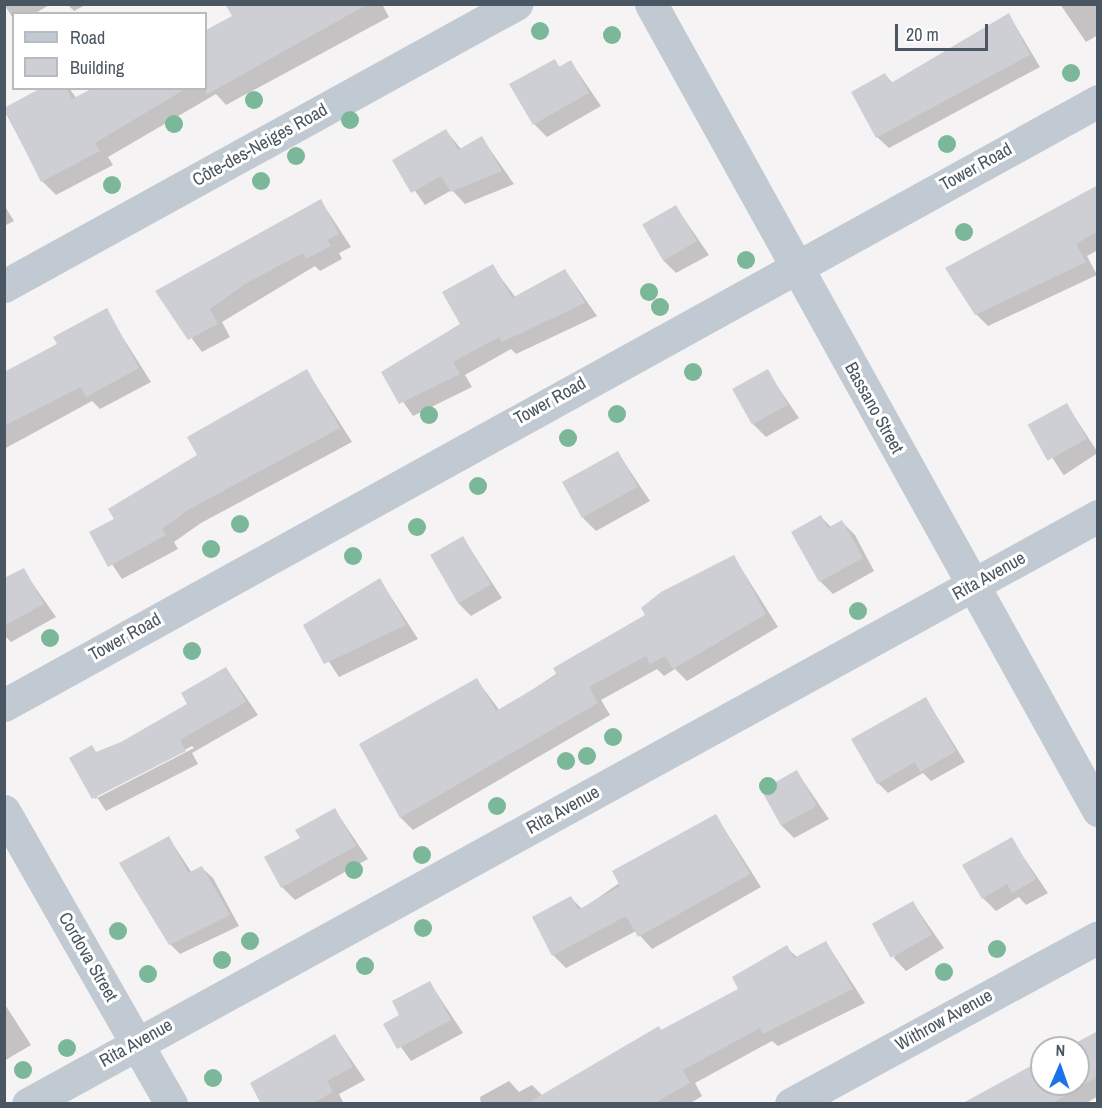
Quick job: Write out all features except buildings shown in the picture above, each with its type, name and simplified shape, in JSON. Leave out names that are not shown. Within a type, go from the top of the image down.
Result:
[{"type":"street","name":"Côte-des-Neiges Road","points":[[4,286],[516,4]]},
{"type":"street","name":"Bassano Street","points":[[651,4],[1098,810]]},
{"type":"street","name":"Tower Road","points":[[4,705],[795,266],[1098,101]]},
{"type":"street","name":"Rita Avenue","points":[[28,1104],[137,1042],[1098,516]]},
{"type":"street","name":"Cordova Street","points":[[4,811],[171,1104]]},
{"type":"street","name":"Withrow Avenue","points":[[791,1104],[1098,937]]}]
